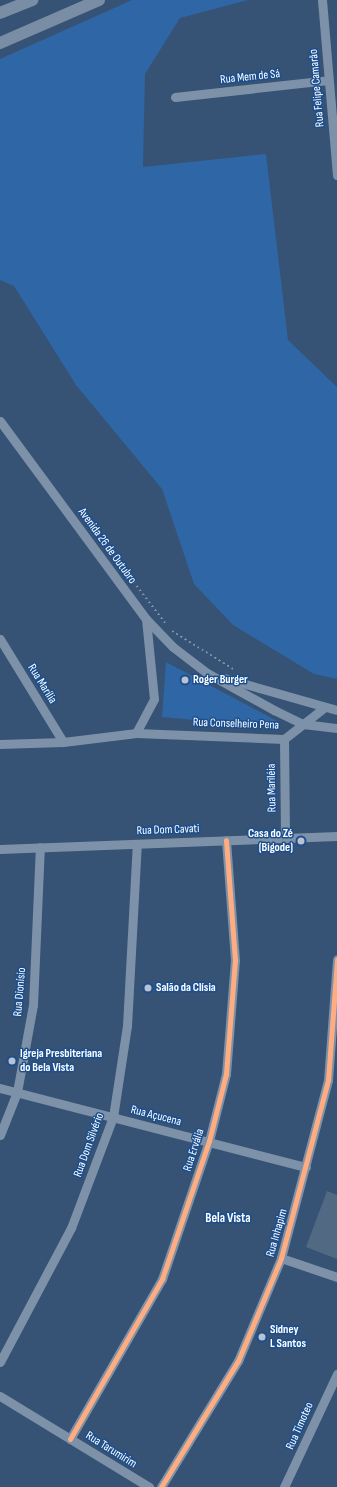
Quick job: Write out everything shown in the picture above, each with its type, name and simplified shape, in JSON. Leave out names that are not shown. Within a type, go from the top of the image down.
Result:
[{"type":"main road","points":[[0,13],[32,0]]},
{"type":"main road","points":[[0,43],[99,0]]},
{"type":"street","name":"Rua Felipe Camarão","points":[[322,0],[337,175]]},
{"type":"street","name":"Rua Mem de Sá","points":[[174,97],[328,80]]},
{"type":"street","name":"Avenida 26 de Outubro","points":[[0,421],[146,619],[173,646],[207,673],[303,724],[337,728]]},
{"type":"street","points":[[136,733],[154,699],[146,619]]},
{"type":"street","name":"Rua Marília","points":[[0,639],[64,742]]},
{"type":"street","name":"Avenida 26 de Outubro","points":[[207,673],[337,710]]},
{"type":"street","name":"Rua Conselheiro Pena","points":[[0,744],[64,742],[136,733],[284,739],[325,707]]},
{"type":"street","name":"Rua Mariléia","points":[[284,739],[285,838]]},
{"type":"street","name":"Rua Dom Cavati","points":[[0,849],[337,836]]},
{"type":"street","name":"Rua Ervália","points":[[70,1439],[162,1278],[209,1141],[226,1074],[235,960],[226,840]]},
{"type":"street","name":"Rua Dom Silvério","points":[[0,1362],[71,1228],[113,1117],[127,1026],[137,844]]},
{"type":"street","name":"Rua Dionísio","points":[[0,1135],[17,1092],[33,1005],[40,847]]},
{"type":"street","name":"Rua Inhapim","points":[[161,1487],[238,1361],[281,1258],[332,1081],[337,958]]},
{"type":"street","name":"Rua Açucena","points":[[0,1088],[306,1167]]},
{"type":"street","points":[[281,1258],[337,1277]]},
{"type":"street","name":"Rua Timoteo","points":[[287,1485],[337,1374]]},
{"type":"street","name":"Rua Tarumirim","points":[[0,1396],[148,1487]]},
{"type":"path","points":[[102,541],[170,629],[236,670]]},
{"type":"shaded area","points":[[132,0],[248,0],[180,18],[145,74],[143,167],[266,154],[288,340],[337,387],[337,679],[314,674],[233,625],[194,584],[162,489],[76,385],[14,286],[0,280],[0,59]]},
{"type":"shaded area","points":[[166,662],[277,721],[215,722],[162,717]]},
{"type":"building","points":[[327,1191],[337,1195],[337,1259],[306,1247]]},
{"type":"cycle path","points":[[70,1439],[162,1279],[209,1141],[226,1074],[235,960],[226,840]]},
{"type":"cycle path","points":[[161,1487],[238,1361],[281,1258],[328,1080],[337,959]]},
{"type":"place","name":"Roger Burger","points":[[185,680]]},
{"type":"place","name":"Casa do Zé (Bigode)","points":[[301,841]]},
{"type":"place","name":"Salão da Clísia","points":[[148,988]]},
{"type":"place","name":"Igreja Presbiteriana do Bela Vista","points":[[12,1061]]},
{"type":"place","name":"Sidney L Santos","points":[[262,1337]]},
{"type":"district","name":"Bela Vista","points":[[228,1218]]}]
